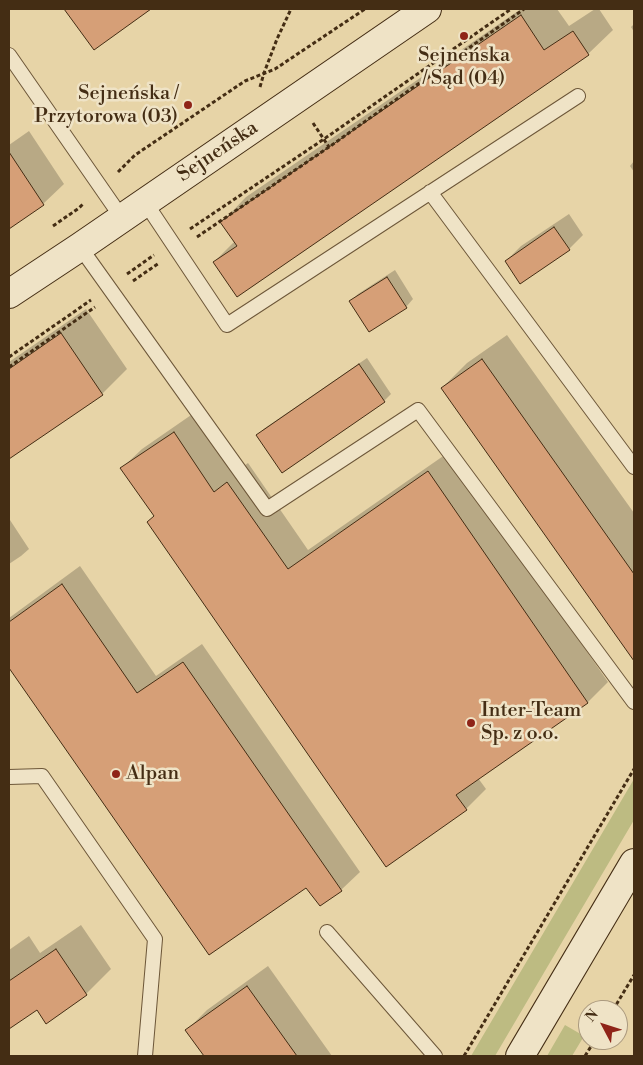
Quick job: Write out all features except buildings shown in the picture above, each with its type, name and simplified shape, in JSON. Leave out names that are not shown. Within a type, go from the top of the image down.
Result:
[{"type":"street","name":"Sejneńska","points":[[9,294],[427,9]]},
{"type":"street","points":[[520,1056],[634,863]]},
{"type":"lane","points":[[9,55],[122,218]]},
{"type":"lane","points":[[144,202],[227,324],[578,96]]},
{"type":"lane","points":[[430,192],[634,467]]},
{"type":"lane","points":[[80,247],[267,509],[418,410],[634,702]]},
{"type":"lane","points":[[9,777],[42,776],[155,939],[145,1056]]},
{"type":"lane","points":[[327,932],[435,1056]]},
{"type":"path","points":[[259,90],[264,72],[291,9]]},
{"type":"path","points":[[48,230],[79,208],[135,155],[245,81],[275,69],[365,9]]},
{"type":"path","points":[[9,366],[324,139],[511,9]]},
{"type":"path","points":[[9,357],[111,291],[175,246],[329,147],[524,9]]},
{"type":"path","points":[[464,1056],[634,769]]},
{"type":"path","points":[[619,1000],[634,975]]},
{"type":"shaded area","points":[[634,779],[634,820],[495,1056],[471,1056]]},
{"type":"shaded area","points":[[565,1025],[578,1033],[578,1046],[572,1056],[547,1056]]},
{"type":"place","name":"Sejneńska / Sąd (04)","points":[[464,36]]},
{"type":"place","name":"Sejneńska / Przytorowa (03)","points":[[188,105]]},
{"type":"place","name":"Inter-Team Sp. z o.o.","points":[[471,723]]},
{"type":"place","name":"Alpan","points":[[116,774]]}]
